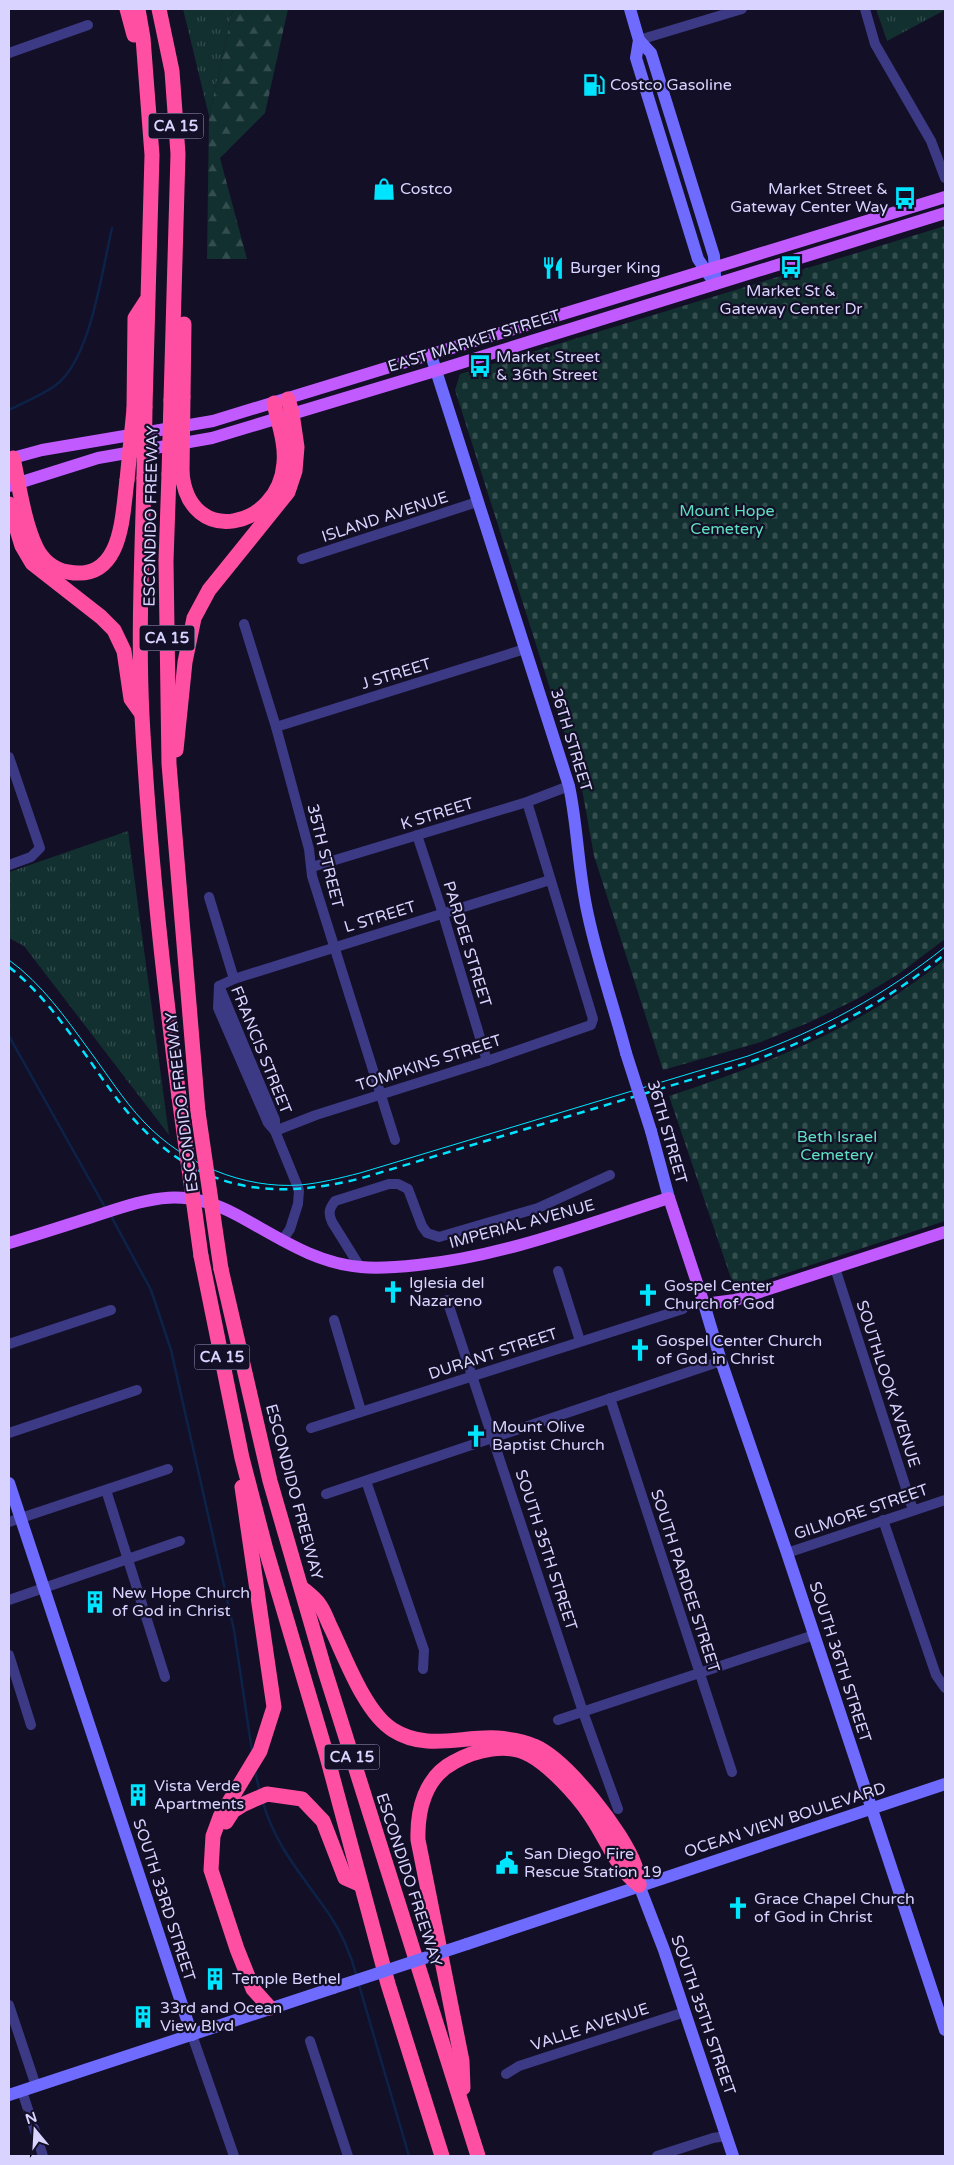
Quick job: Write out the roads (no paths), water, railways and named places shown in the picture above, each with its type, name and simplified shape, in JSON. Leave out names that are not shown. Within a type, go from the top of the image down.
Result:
[{"type":"highway","points":[[127,9],[144,80]]},
{"type":"highway","name":"CA 15","points":[[138,9],[143,38],[144,80],[152,155],[147,300],[135,318],[140,408]]},
{"type":"highway","name":"ESCONDIDO FREEWAY","points":[[159,9],[172,71],[178,154],[175,474],[166,561],[167,709],[171,802],[198,1112],[221,1269],[266,1465],[301,1587],[478,2156]]},
{"type":"highway","points":[[175,474],[183,486],[188,500],[198,511],[208,517],[222,522],[230,522],[253,516],[273,496],[284,466],[285,453],[277,418],[285,405]]},
{"type":"highway","points":[[171,802],[186,662],[194,618],[210,590],[288,492],[295,471],[297,447],[285,405]]},
{"type":"highway","points":[[11,458],[14,484],[36,548],[45,561],[56,569],[76,574],[86,572],[104,563],[116,546],[120,534],[127,480],[140,408]]},
{"type":"highway","name":"ESCONDIDO FREEWAY","points":[[140,408],[144,478],[140,654],[142,716],[161,957],[201,1256],[242,1458],[266,1550],[326,1753],[388,1984],[442,2156]]},
{"type":"highway","points":[[9,504],[22,546],[32,563],[101,616],[114,630],[124,650],[132,699],[142,716]]},
{"type":"highway","points":[[242,1458],[242,1495],[271,1675],[274,1707],[260,1751],[220,1817],[212,1836],[211,1870],[237,1950],[253,1989],[270,2008]]},
{"type":"highway","points":[[301,1587],[320,1604],[369,1706],[392,1730],[416,1740],[442,1742],[494,1738],[511,1739],[535,1746],[558,1762],[596,1803],[617,1834],[635,1866],[639,1885]]},
{"type":"highway","points":[[464,2109],[462,2062],[418,1840],[417,1822],[422,1799],[433,1780],[450,1763],[469,1754],[488,1749],[506,1749],[530,1754],[568,1786],[590,1814],[623,1870],[639,1885]]},
{"type":"highway","points":[[270,2008],[259,1985],[220,1864],[220,1832],[233,1811],[268,1794],[302,1799],[323,1821],[345,1878],[361,1885]]},
{"type":"main road","points":[[630,9],[639,40],[651,53],[714,256],[710,270],[715,284]]},
{"type":"main road","name":"EAST MARKET STREET","points":[[285,405],[431,355],[945,197]]},
{"type":"main road","name":"EAST MARKET STREET","points":[[11,458],[42,450],[188,427],[435,371],[945,213]]},
{"type":"main road","name":"36TH STREET","points":[[431,355],[570,786],[574,806],[580,869],[588,915],[669,1198]]},
{"type":"main road","points":[[14,484],[98,458],[212,438],[277,418]]},
{"type":"main road","name":"IMPERIAL AVENUE","points":[[9,1243],[150,1198],[190,1198],[207,1202],[236,1214],[282,1241],[329,1262],[360,1267],[393,1268],[453,1261],[484,1255],[669,1198]]},
{"type":"main road","points":[[669,1198],[704,1304],[735,1300],[945,1232]]},
{"type":"main road","name":"SOUTH 36TH STREET","points":[[704,1304],[721,1361],[872,1809],[941,2004],[945,2030]]},
{"type":"main road","name":"SOUTH 33RD STREET","points":[[9,1483],[14,1520],[42,1588],[192,2035]]},
{"type":"main road","name":"OCEAN VIEW BOULEVARD","points":[[9,2095],[945,1784]]},
{"type":"main road","name":"SOUTH 35TH STREET","points":[[639,1885],[664,1950],[733,2156]]},
{"type":"street","points":[[639,40],[742,9]]},
{"type":"street","points":[[865,9],[875,44],[931,141],[945,178]]},
{"type":"street","points":[[9,52],[88,25]]},
{"type":"street","name":"ISLAND AVENUE","points":[[302,559],[477,502]]},
{"type":"street","name":"35TH STREET","points":[[244,624],[276,727],[309,849],[312,876],[395,1140]]},
{"type":"street","name":"J STREET","points":[[276,727],[525,649]]},
{"type":"street","points":[[9,756],[40,848],[31,857],[9,865]]},
{"type":"street","name":"K STREET","points":[[312,867],[527,802],[570,786]]},
{"type":"street","points":[[527,802],[550,880]]},
{"type":"street","name":"PARDEE STREET","points":[[416,836],[443,914],[487,1061]]},
{"type":"street","name":"L STREET","points":[[219,986],[234,979],[550,880]]},
{"type":"street","name":"TOMPKINS STREET","points":[[276,1131],[316,1115],[487,1061],[591,1025],[593,1019],[550,880]]},
{"type":"street","name":"FRANCIS STREET","points":[[209,897],[234,979]]},
{"type":"street","name":"FRANCIS STREET","points":[[219,986],[218,1008],[268,1123],[276,1131],[299,1190],[298,1204],[290,1229],[282,1241]]},
{"type":"street","points":[[360,1267],[329,1215],[330,1208],[335,1201],[389,1184],[398,1184],[408,1189],[422,1226],[427,1233],[439,1237],[538,1208],[610,1175]]},
{"type":"street","name":"SOUTHLOOK AVENUE","points":[[835,1268],[912,1510]]},
{"type":"street","points":[[558,1271],[580,1341]]},
{"type":"street","name":"SOUTH 35TH STREET","points":[[447,1300],[583,1712],[618,1810]]},
{"type":"street","name":"DURANT STREET","points":[[311,1428],[684,1309]]},
{"type":"street","points":[[9,1344],[111,1310]]},
{"type":"street","points":[[334,1320],[362,1411]]},
{"type":"street","points":[[326,1494],[721,1361]]},
{"type":"street","points":[[9,1433],[137,1390]]},
{"type":"street","name":"SOUTH PARDEE STREET","points":[[610,1398],[732,1772]]},
{"type":"street","points":[[14,1520],[168,1469]]},
{"type":"street","points":[[366,1481],[424,1650],[423,1669]]},
{"type":"street","points":[[106,1490],[165,1677]]},
{"type":"street","name":"GILMORE STREET","points":[[787,1553],[945,1500]]},
{"type":"street","points":[[883,1520],[936,1676],[945,1688]]},
{"type":"street","points":[[9,1600],[180,1541]]},
{"type":"street","points":[[558,1720],[814,1635]]},
{"type":"street","points":[[9,1656],[31,1725]]},
{"type":"street","points":[[9,2005],[36,2086]]},
{"type":"street","name":"VALLE AVENUE","points":[[506,2074],[519,2066],[685,2012]]},
{"type":"street","name":"SOUTH 33RD STREET","points":[[192,2035],[234,2156]]},
{"type":"street","points":[[310,2041],[348,2156]]},
{"type":"street","points":[[22,2091],[43,2156]]},
{"type":"street","points":[[657,2156],[713,2138],[726,2136]]},
{"type":"waterway","points":[[9,410],[56,385],[68,373],[78,355],[93,312],[112,228]]},
{"type":"waterway","points":[[9,1036],[106,1209]]},
{"type":"waterway","points":[[111,1216],[151,1290],[171,1350],[234,1630],[252,1751]]},
{"type":"waterway","points":[[255,1771],[260,1793]]},
{"type":"waterway","points":[[263,1803],[283,1848],[338,1929],[349,1952],[357,1977]]},
{"type":"waterway","points":[[359,1985],[409,2156]]},
{"type":"tram line","points":[[9,960],[42,990],[71,1025],[129,1105],[160,1137],[196,1161],[236,1178],[257,1183],[300,1185],[323,1182],[360,1173],[748,1056],[801,1035],[851,1010],[899,981],[945,947]]},
{"type":"railway","points":[[9,967],[52,1009],[116,1097],[147,1133],[171,1153],[196,1169],[221,1180],[247,1186],[275,1189],[332,1185],[362,1178],[750,1062],[802,1041],[852,1016],[900,987],[945,954]]},
{"type":"place","name":"Costco Gasoline","points":[[594,85]]},
{"type":"place","name":"Costco","points":[[384,189]]},
{"type":"place","name":"Market Street & Gateway Center Way","points":[[905,198]]},
{"type":"place","name":"Market St & Gateway Center Dr","points":[[791,267]]},
{"type":"place","name":"Burger King","points":[[553,268]]},
{"type":"place","name":"Market Street & 36th Street","points":[[480,366]]},
{"type":"place","name":"Iglesia del Nazareno","points":[[393,1292]]},
{"type":"place","name":"Gospel Center Church of God","points":[[648,1295]]},
{"type":"place","name":"Gospel Center Church of God in Christ","points":[[640,1350]]},
{"type":"place","name":"Mount Olive Baptist Church","points":[[476,1436]]},
{"type":"place","name":"New Hope Church of God in Christ","points":[[95,1602]]},
{"type":"place","name":"Vista Verde Apartments","points":[[138,1795]]},
{"type":"place","name":"San Diego Fire Rescue Station 19","points":[[507,1863]]},
{"type":"place","name":"Grace Chapel Church of God in Christ","points":[[738,1908]]},
{"type":"place","name":"Temple Bethel","points":[[215,1979]]},
{"type":"place","name":"33rd and Ocean View Blvd","points":[[143,2017]]},
{"type":"park label","name":"Mount Hope Cemetery","points":[[727,520]]},
{"type":"park label","name":"Beth Israel Cemetery","points":[[837,1146]]}]
